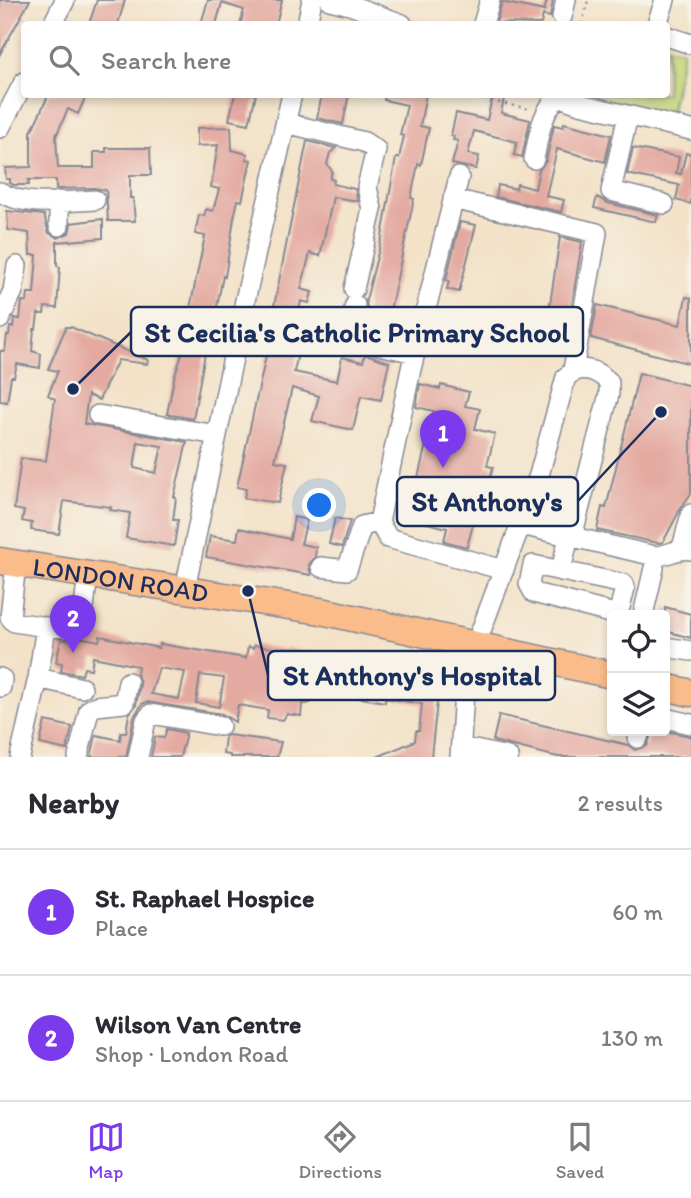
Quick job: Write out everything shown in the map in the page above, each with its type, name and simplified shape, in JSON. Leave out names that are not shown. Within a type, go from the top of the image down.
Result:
[{"type":"highway","name":"LONDON ROAD","points":[[8,562],[321,611],[607,674]]},
{"type":"highway","points":[[670,688],[691,694]]},
{"type":"street","points":[[55,21],[65,0]]},
{"type":"street","points":[[308,21],[312,0]]},
{"type":"street","points":[[330,0],[394,21]]},
{"type":"street","points":[[484,21],[490,0]]},
{"type":"street","points":[[658,21],[665,0]]},
{"type":"street","points":[[670,37],[691,44]]},
{"type":"street","points":[[0,128],[21,88]]},
{"type":"street","points":[[185,589],[242,314],[291,98]]},
{"type":"street","points":[[534,159],[545,112],[557,98]]},
{"type":"street","points":[[566,98],[580,104],[691,131]]},
{"type":"street","points":[[628,115],[611,191],[664,204]]},
{"type":"street","points":[[286,123],[364,142],[376,150],[367,187],[372,209],[347,338]]},
{"type":"street","points":[[459,177],[415,353],[379,522],[388,538],[504,570]]},
{"type":"street","points":[[0,192],[23,200],[95,200]]},
{"type":"street","points":[[453,199],[597,233],[573,370]]},
{"type":"street","points":[[58,201],[59,226]]},
{"type":"street","points":[[2,313],[13,291],[17,266]]},
{"type":"street","points":[[242,314],[415,353]]},
{"type":"street","points":[[508,757],[461,752],[471,643],[504,570],[540,475],[566,377],[573,370],[581,368],[600,374],[609,382],[609,394],[561,571]]},
{"type":"street","points":[[98,415],[217,435]]},
{"type":"street","points":[[521,525],[664,556],[687,549],[691,514]]},
{"type":"street","points":[[321,566],[347,570],[362,526],[379,522]]},
{"type":"street","points":[[8,562],[10,617],[14,622],[77,628],[82,624],[88,575]]},
{"type":"street","points":[[644,610],[654,568]]},
{"type":"street","points":[[20,757],[38,678],[46,627]]},
{"type":"street","points":[[670,648],[691,651]]},
{"type":"street","points":[[0,678],[1,687]]},
{"type":"street","points":[[38,678],[82,688]]},
{"type":"street","points":[[78,757],[89,710],[96,706],[124,703],[128,682]]},
{"type":"street","points":[[138,757],[146,720],[151,714],[220,726]]},
{"type":"street","points":[[670,719],[691,723]]},
{"type":"path","points":[[583,21],[588,0]]},
{"type":"path","points":[[474,98],[545,112]]},
{"type":"green space","points":[[670,48],[683,50],[670,115],[594,98],[670,98]]},
{"type":"building","points":[[0,0],[30,0],[0,54]]},
{"type":"building","points":[[97,0],[125,0],[119,21],[90,21]]},
{"type":"building","points":[[208,0],[282,0],[277,21],[241,21],[244,10],[222,3],[217,21],[202,21]]},
{"type":"building","points":[[547,0],[553,0],[550,17],[543,15],[542,21],[497,21],[502,2],[544,11]]},
{"type":"building","points":[[47,98],[85,98],[78,114],[68,109],[56,136],[58,168],[94,168],[94,152],[106,152],[106,148],[150,148],[151,175],[130,175],[130,198],[133,198],[135,221],[108,221],[106,190],[56,189],[56,180],[28,180],[29,185],[10,183],[10,179],[6,179],[5,168],[31,167],[31,132]]},
{"type":"building","points":[[234,98],[255,98],[249,124],[229,120]]},
{"type":"building","points":[[321,98],[348,98],[343,124],[317,118]]},
{"type":"building","points":[[425,98],[420,126],[429,128],[421,165],[418,164],[411,198],[414,199],[385,334],[362,328],[396,158],[399,158],[404,136],[400,135],[407,105],[384,100]]},
{"type":"building","points":[[492,98],[504,98],[501,113],[530,120],[522,157],[514,155],[517,142],[474,131],[468,154],[479,156],[476,169],[452,164],[458,141],[453,140],[454,136],[451,135],[456,113],[487,120]]},
{"type":"building","points":[[564,123],[611,135],[605,162],[557,149],[546,196],[564,200],[561,212],[496,197],[498,185],[516,189],[517,184],[535,189],[539,170],[546,161],[554,125],[563,127]]},
{"type":"building","points":[[231,127],[232,150],[248,154],[246,159],[251,160],[242,201],[238,200],[234,218],[225,277],[223,276],[215,316],[212,315],[193,419],[167,414],[174,378],[184,348],[179,347],[183,330],[175,329],[178,311],[189,313],[205,236],[195,234],[199,215],[204,216],[206,209],[213,211],[219,189],[211,187],[218,145],[197,146],[197,128]]},
{"type":"building","points":[[307,141],[336,148],[330,153],[327,164],[332,171],[330,179],[334,180],[333,184],[355,189],[358,201],[333,197],[320,256],[310,253],[301,289],[312,292],[309,303],[301,301],[299,312],[274,306]]},
{"type":"building","points":[[633,148],[679,157],[676,173],[681,174],[686,153],[691,154],[691,204],[676,200],[679,185],[627,174]]},
{"type":"building","points":[[597,197],[608,203],[658,215],[656,222],[594,208]]},
{"type":"building","points":[[7,211],[44,215],[49,233],[58,238],[69,233],[71,223],[103,219],[103,238],[57,242],[57,266],[60,267],[57,308],[45,307],[44,314],[38,314],[34,329],[32,351],[41,354],[40,368],[17,364],[14,377],[11,377],[7,402],[0,401],[0,351],[5,351],[7,335],[10,327],[13,327],[14,318],[20,319],[22,301],[27,302],[28,293],[34,293],[37,255],[30,255],[29,233],[8,230]]},
{"type":"building","points":[[460,222],[476,225],[459,292],[447,289],[449,281],[446,280]]},
{"type":"building","points":[[560,237],[582,242],[566,341],[545,338]]},
{"type":"building","points":[[686,297],[691,298],[691,364],[591,338],[597,305],[680,325]]},
{"type":"building","points":[[66,327],[148,360],[147,364],[118,360],[99,400],[88,395],[84,424],[187,442],[174,497],[173,520],[178,520],[174,546],[126,538],[130,513],[110,510],[111,507],[64,501],[59,534],[31,530],[32,523],[22,521],[24,511],[14,509],[21,458],[46,461],[55,399],[48,395],[58,371],[48,369]],"holes":[[[138,442],[162,446],[156,473],[134,468]]]},
{"type":"building","points":[[271,333],[301,340],[294,372],[337,381],[342,357],[363,362],[365,354],[389,362],[381,400],[361,396],[353,430],[312,421],[319,396],[292,388],[275,461],[287,463],[278,503],[244,498],[246,489],[237,487]]},
{"type":"building","points":[[639,373],[691,386],[691,494],[663,542],[658,543],[597,530],[602,507],[606,508]]},
{"type":"building","points":[[420,384],[440,389],[441,385],[469,392],[465,406],[480,409],[475,429],[495,434],[487,466],[493,467],[484,502],[478,506],[467,547],[444,541],[447,528],[411,519],[413,512],[410,511],[434,411],[416,407]]},
{"type":"building","points":[[294,517],[307,520],[301,544],[316,547],[315,557],[309,565],[311,575],[206,557],[210,536],[237,540],[239,528],[290,539]]},
{"type":"building","points":[[335,518],[350,521],[342,547],[329,544]]},
{"type":"building","points":[[665,607],[691,614],[691,638],[670,632],[670,610],[665,610]]},
{"type":"building","points":[[100,636],[159,648],[160,644],[246,658],[248,647],[253,648],[254,645],[286,648],[334,658],[340,662],[440,675],[431,757],[377,757],[415,741],[422,704],[385,698],[385,702],[337,694],[338,688],[312,684],[310,703],[302,704],[301,716],[287,714],[283,720],[267,718],[268,710],[238,705],[235,722],[222,714],[147,702],[142,704],[134,717],[126,757],[91,757],[96,735],[120,740],[121,732],[126,732],[129,714],[136,705],[140,684],[138,666],[93,657],[91,669],[84,668],[82,675],[61,671],[62,663],[56,662],[61,640],[84,638],[99,641]],"holes":[[[159,668],[185,672],[179,699],[151,694]],[[200,675],[224,678],[219,707],[196,703]]]},
{"type":"building","points":[[499,715],[628,745],[635,750],[647,746],[650,736],[670,736],[670,732],[691,736],[691,757],[558,757],[493,741]]},
{"type":"building","points":[[45,721],[72,727],[67,750],[40,744]]},
{"type":"building","points":[[167,729],[186,733],[180,757],[151,757],[155,737],[164,738]]},
{"type":"building","points":[[228,735],[281,742],[277,757],[230,757],[223,754],[225,737]]},
{"type":"place","name":"St Cecilia's Catholic Primary School","points":[[73,389]]},
{"type":"place","name":"St Anthony's","points":[[661,412]]},
{"type":"place","name":"St. Raphael Hospice","points":[[443,468]]},
{"type":"place","name":"St Anthony's Hospital","points":[[248,591]]},
{"type":"place","name":"Wilson Van Centre","points":[[73,653]]}]
